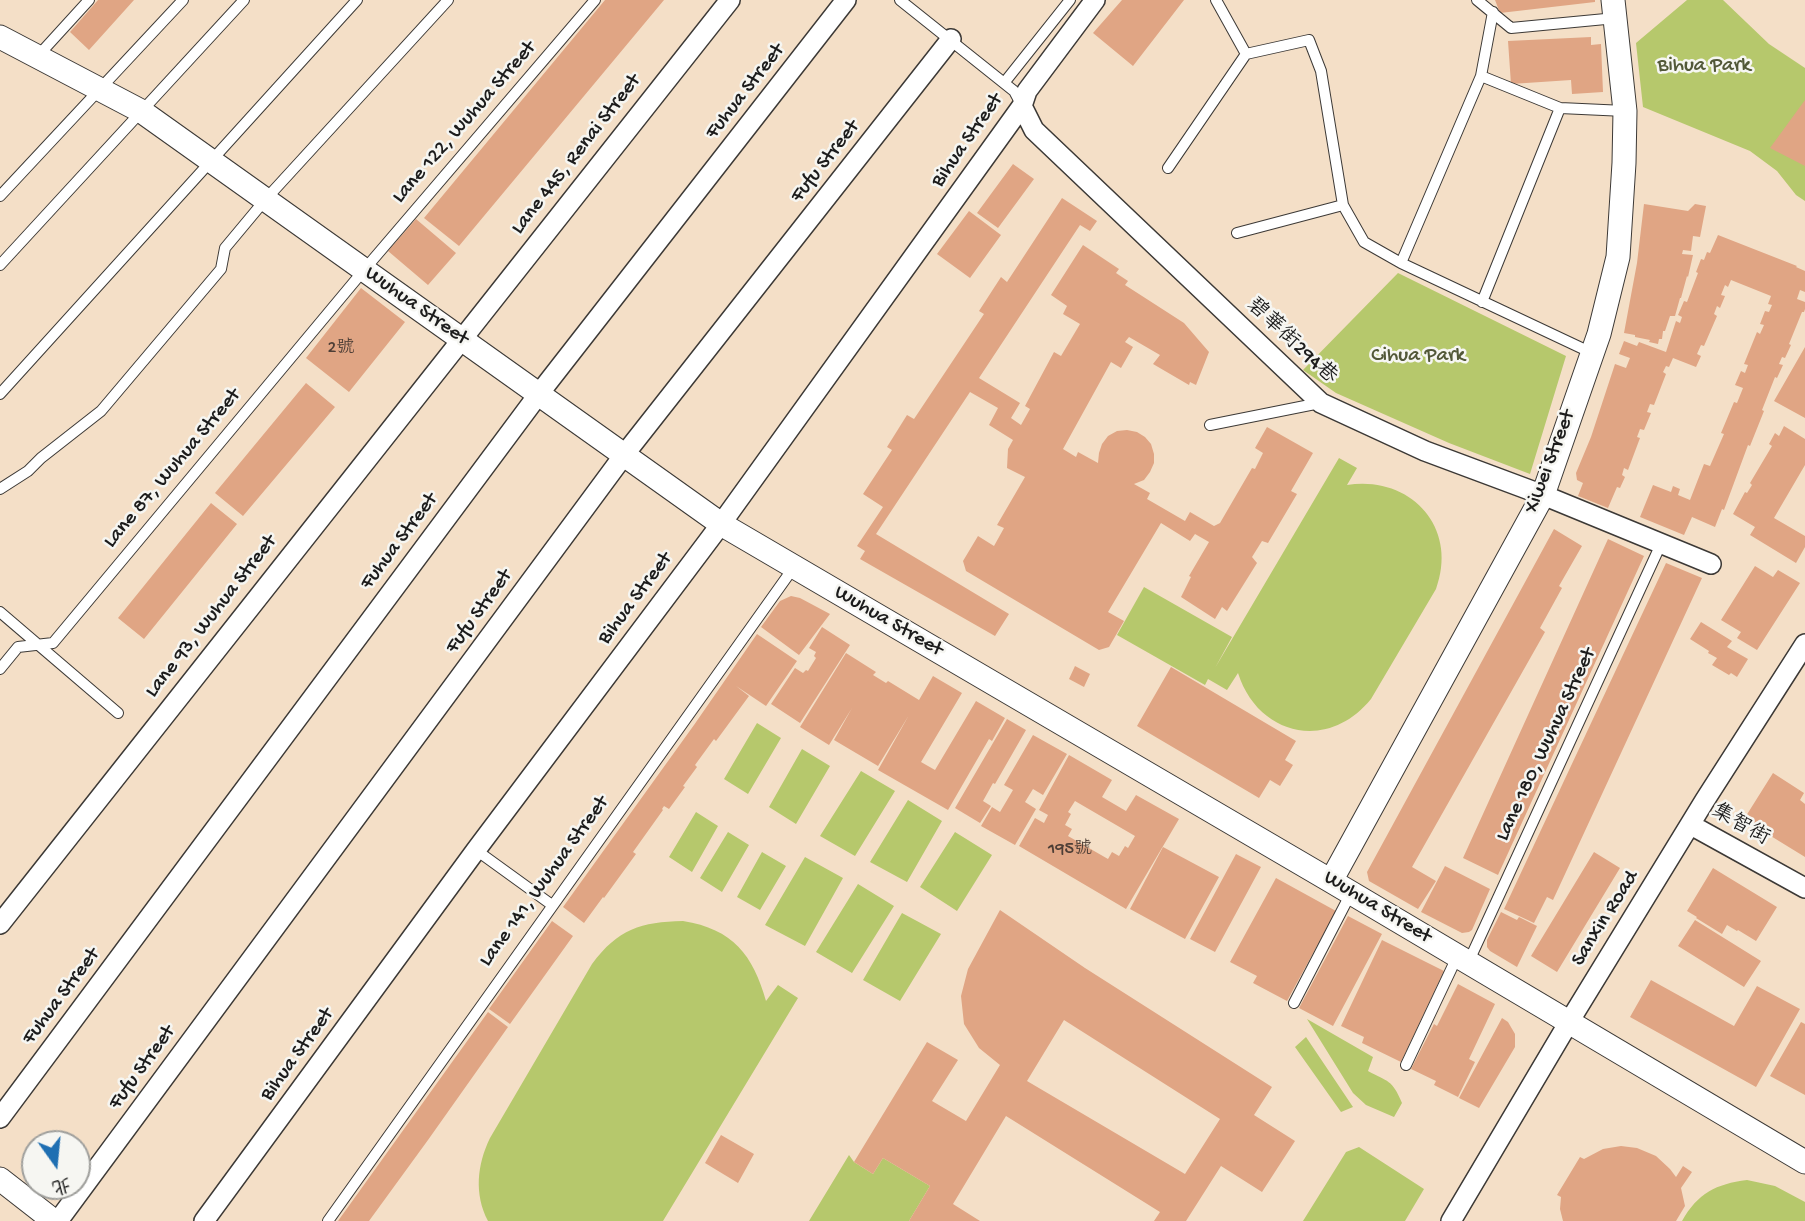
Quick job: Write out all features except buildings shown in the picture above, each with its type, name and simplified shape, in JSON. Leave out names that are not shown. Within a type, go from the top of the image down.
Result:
[{"type":"street","name":"Lane 445, Renai Street","points":[[461,339],[730,0]]},
{"type":"street","name":"Fuhua Street","points":[[0,1118],[538,394],[846,0]]},
{"type":"street","name":"Bihua Street","points":[[204,1221],[721,524],[1022,106],[1027,91],[1095,0]]},
{"type":"street","name":"Xiwei Street","points":[[1331,881],[1543,495],[1602,324],[1618,257],[1624,163],[1625,111],[1615,9]]},
{"type":"street","name":"Wuhua Street","points":[[0,37],[141,111],[721,524],[1805,1162]]},
{"type":"street","name":"Fufu Street","points":[[56,1221],[624,455],[951,40]]},
{"type":"street","name":"碧華街294巷","points":[[1022,106],[1034,130],[1321,402],[1425,451],[1543,495],[1710,564]]},
{"type":"street","name":"Lane 93, Wuhua Street","points":[[0,924],[461,339]]},
{"type":"street","name":"Sanxin Road","points":[[1451,1221],[1569,1022],[1805,644]]},
{"type":"street","name":"集智街","points":[[1691,825],[1805,888]]},
{"type":"street","points":[[0,1180],[56,1221]]},
{"type":"lane","points":[[36,57],[89,0]]},
{"type":"lane","points":[[0,196],[183,0]]},
{"type":"lane","points":[[0,265],[244,0]]},
{"type":"lane","points":[[0,394],[357,0]]},
{"type":"lane","points":[[0,489],[28,471],[101,411],[222,269],[225,248],[265,200],[448,0]]},
{"type":"lane","name":"Lane 122, Wuhua Street","points":[[364,270],[595,0]]},
{"type":"lane","points":[[900,0],[1004,83],[1014,92],[1022,106]]},
{"type":"lane","points":[[1004,83],[1070,0]]},
{"type":"lane","points":[[1216,0],[1246,54]]},
{"type":"lane","points":[[1477,0],[1511,28],[1615,9]]},
{"type":"lane","points":[[1401,263],[1481,76],[1493,12]]},
{"type":"lane","points":[[1168,168],[1246,54],[1309,40],[1321,71],[1343,205],[1364,242],[1401,263],[1592,353]]},
{"type":"lane","points":[[1481,76],[1560,107],[1625,111]]},
{"type":"lane","points":[[1482,302],[1560,107]]},
{"type":"lane","points":[[1237,233],[1343,205]]},
{"type":"lane","name":"Lane 87, Wuhua Street","points":[[0,669],[18,647],[53,643],[364,270]]},
{"type":"lane","points":[[1210,425],[1321,402]]},
{"type":"lane","name":"Lane 180, Wuhua Street","points":[[1406,1065],[1462,959],[1661,544]]},
{"type":"lane","name":"Lane 141, Wuhua Street","points":[[328,1221],[794,567]]},
{"type":"lane","points":[[0,612],[118,713]]},
{"type":"lane","points":[[477,850],[552,905]]},
{"type":"lane","points":[[1294,1003],[1351,893]]},
{"type":"green space","name":"Bihua Park","points":[[1687,0],[1723,0],[1769,44],[1805,68],[1805,201],[1796,195],[1777,171],[1750,151],[1643,107],[1636,43]]},
{"type":"green space","name":"Cihua Park","points":[[1398,273],[1566,356],[1530,474],[1449,443],[1336,393],[1303,370]]},
{"type":"green space","points":[[1339,458],[1357,468],[1347,485],[1370,484],[1391,488],[1409,497],[1424,510],[1435,526],[1441,545],[1441,566],[1436,589],[1371,699],[1354,716],[1335,726],[1315,731],[1296,730],[1278,723],[1261,711],[1248,694],[1238,673],[1227,690],[1208,679],[1205,685],[1117,635],[1144,587],[1232,637],[1215,668]]},
{"type":"green space","points":[[757,723],[781,738],[748,794],[724,779]]},
{"type":"green space","points":[[802,749],[830,766],[796,824],[769,807]]},
{"type":"green space","points":[[861,771],[895,791],[855,856],[820,836]]},
{"type":"green space","points":[[908,800],[942,821],[907,882],[870,862]]},
{"type":"green space","points":[[696,812],[718,826],[692,872],[669,857]]},
{"type":"green space","points":[[728,832],[749,845],[722,892],[700,878]]},
{"type":"green space","points":[[955,832],[992,855],[957,911],[920,887]]},
{"type":"green space","points":[[762,852],[786,866],[760,910],[737,897]]},
{"type":"green space","points":[[805,857],[843,878],[805,946],[765,925]]},
{"type":"green space","points":[[858,884],[894,906],[852,973],[816,952]]},
{"type":"green space","points":[[902,913],[941,934],[900,1001],[863,980]]},
{"type":"green space","points":[[683,921],[715,930],[738,947],[755,970],[766,1001],[778,985],[798,998],[663,1221],[488,1221],[481,1200],[479,1180],[482,1159],[490,1138],[592,964],[621,935],[655,923]]},
{"type":"green space","points":[[1307,1019],[1373,1057],[1368,1071],[1392,1085],[1402,1103],[1394,1117],[1366,1105],[1353,1093]]},
{"type":"green space","points":[[1306,1037],[1353,1107],[1341,1112],[1295,1047]]},
{"type":"green space","points":[[1359,1147],[1424,1189],[1405,1221],[1303,1221],[1346,1152]]},
{"type":"green space","points":[[849,1155],[854,1162],[873,1174],[883,1158],[930,1186],[909,1221],[809,1221]]},
{"type":"green space","points":[[1747,1180],[1775,1186],[1805,1202],[1805,1221],[1682,1221],[1701,1197],[1717,1187]]}]
